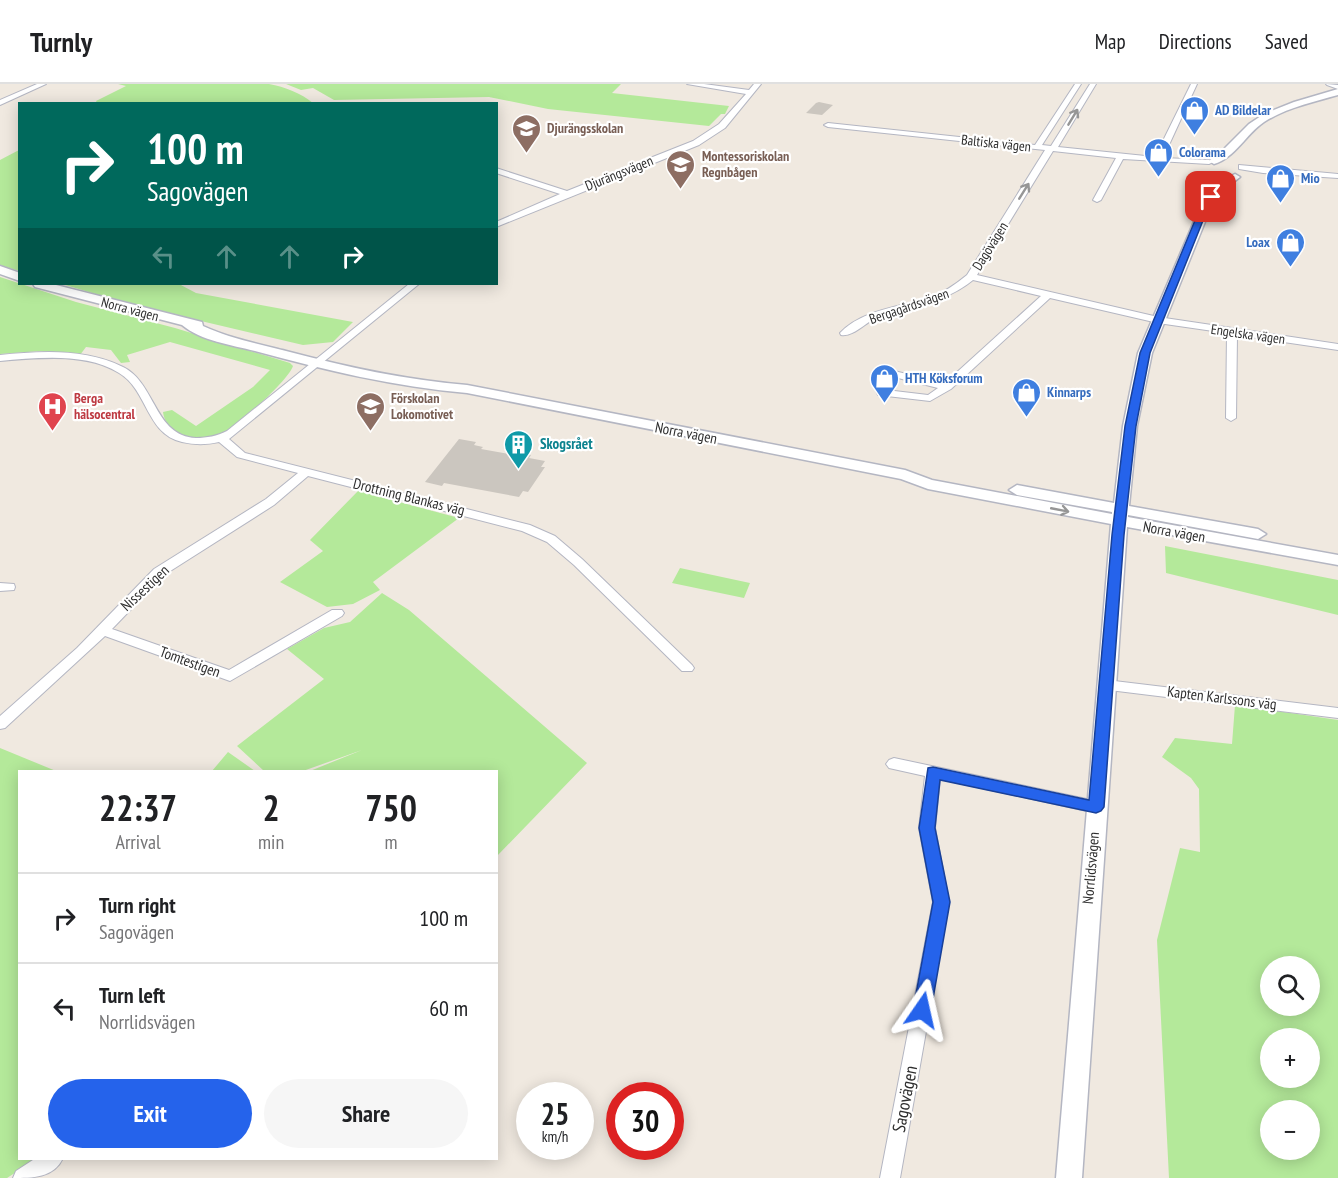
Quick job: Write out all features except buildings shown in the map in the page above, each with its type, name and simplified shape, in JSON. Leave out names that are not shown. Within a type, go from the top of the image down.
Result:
[{"type":"main road","points":[[1210,167],[1258,122],[1270,115],[1338,92]]},
{"type":"main road","points":[[1238,143],[1239,171]]},
{"type":"main road","points":[[1210,167],[1239,171]]},
{"type":"main road","points":[[1210,167],[1211,197]]},
{"type":"main road","points":[[1211,197],[1223,183],[1239,171]]},
{"type":"main road","name":"Norrlidsvägen","points":[[1069,1178],[1096,807],[1120,515],[1130,426],[1145,353],[1200,218],[1211,197]]},
{"type":"main road","points":[[0,270],[18,276]]},
{"type":"main road","name":"Norra vägen","points":[[43,285],[188,324],[200,331],[324,359],[447,381],[467,389],[905,475],[928,484],[1338,551]]},
{"type":"main road","name":"Norra vägen","points":[[1120,515],[1338,560]]},
{"type":"street","points":[[0,103],[43,84]]},
{"type":"street","points":[[690,84],[752,93]]},
{"type":"street","name":"Djurängsvägen","points":[[498,224],[696,143],[722,126],[758,84]]},
{"type":"street","points":[[1037,147],[1078,84]]},
{"type":"street","name":"Dagövägen","points":[[1093,84],[971,277],[1158,320]]},
{"type":"street","points":[[1161,160],[1194,84]]},
{"type":"street","points":[[1329,84],[1338,87]]},
{"type":"street","name":"Baltiska vägen","points":[[828,126],[1210,167]]},
{"type":"street","points":[[1097,200],[1121,156]]},
{"type":"street","points":[[498,171],[567,194]]},
{"type":"street","points":[[1239,171],[1338,176]]},
{"type":"street","name":"Bergagårdsvägen","points":[[845,333],[867,319],[946,295],[971,277]]},
{"type":"street","points":[[0,358],[41,354],[107,364],[123,371],[144,390],[161,428],[168,434],[194,441],[222,438],[324,359],[413,285]]},
{"type":"street","points":[[947,387],[894,374],[876,378],[882,393],[930,398],[947,387],[1048,295]]},
{"type":"street","name":"Engelska vägen","points":[[1158,320],[1338,347]]},
{"type":"street","points":[[1231,418],[1232,331]]},
{"type":"street","name":"Drottning Blankas väg","points":[[222,438],[233,450],[241,454],[526,528],[551,539],[578,562],[687,668]]},
{"type":"street","name":"Nissestigen","points":[[0,724],[82,651],[159,572],[270,502],[306,472]]},
{"type":"street","name":"Tomtestigen","points":[[102,630],[230,676],[337,614]]},
{"type":"street","name":"Kapten Karlssons väg","points":[[1106,685],[1338,713]]},
{"type":"street","points":[[894,764],[1096,807]]},
{"type":"street","name":"Sagovägen","points":[[890,1178],[941,902],[927,828],[933,772]]},
{"type":"street","points":[[22,1178],[50,1160]]},
{"type":"green space","points":[[118,84],[269,84],[293,91],[312,102],[96,102],[126,86]]},
{"type":"green space","points":[[286,84],[621,84],[612,93],[729,106],[725,114],[721,114],[709,126],[548,109],[489,97],[334,100],[313,88],[301,90]]},
{"type":"green space","points":[[18,151],[18,271],[0,265],[0,160]]},
{"type":"green space","points":[[0,277],[18,283],[18,285],[175,328],[290,363],[293,366],[273,391],[231,428],[216,436],[197,438],[178,433],[171,428],[163,412],[172,410],[196,426],[253,387],[270,370],[170,342],[127,355],[130,362],[121,363],[111,350],[86,347],[80,355],[41,351],[0,354]]},
{"type":"green space","points":[[65,285],[181,285],[196,293],[353,322],[333,342],[303,345],[129,304]]},
{"type":"green space","points":[[358,491],[459,518],[373,582],[380,590],[353,604],[327,607],[280,582],[323,551],[310,540]]},
{"type":"green space","points":[[1165,546],[1338,580],[1338,615],[1166,573]]},
{"type":"green space","points":[[680,568],[750,583],[744,598],[672,583]]},
{"type":"green space","points":[[382,593],[409,610],[587,763],[498,855],[498,770],[312,770],[362,750],[306,770],[263,770],[237,746],[324,679],[287,649],[324,628],[350,622]]},
{"type":"green space","points":[[1235,705],[1338,720],[1338,1178],[1169,1178],[1157,940],[1180,848],[1200,852],[1199,789],[1191,778],[1162,757],[1175,738],[1232,744]]},
{"type":"green space","points":[[0,748],[54,770],[18,770],[18,1160],[35,1160],[7,1178],[0,1178]]},
{"type":"green space","points":[[228,752],[254,770],[213,770]]},
{"type":"place","name":"AD Bildelar","points":[[1194,136]]},
{"type":"place","name":"Djurängsskolan","points":[[526,154]]},
{"type":"place","name":"Colorama","points":[[1158,178]]},
{"type":"place","name":"Montessoriskolan Regnbågen","points":[[681,190]]},
{"type":"place","name":"Mio","points":[[1280,204]]},
{"type":"place","name":"Loax","points":[[1291,268]]},
{"type":"place","name":"HTH Köksforum","points":[[884,404]]},
{"type":"place","name":"Kinnarps","points":[[1026,418]]},
{"type":"place","name":"Berga hälsocentral","points":[[53,432]]},
{"type":"place","name":"Förskolan Lokomotivet","points":[[370,432]]},
{"type":"place","name":"Skogsrået","points":[[519,470]]},
{"type":"route","points":[[922,1010],[941,902],[927,828],[933,772],[1096,807],[1118,535],[1130,426],[1145,353],[1200,218],[1211,197]]}]
